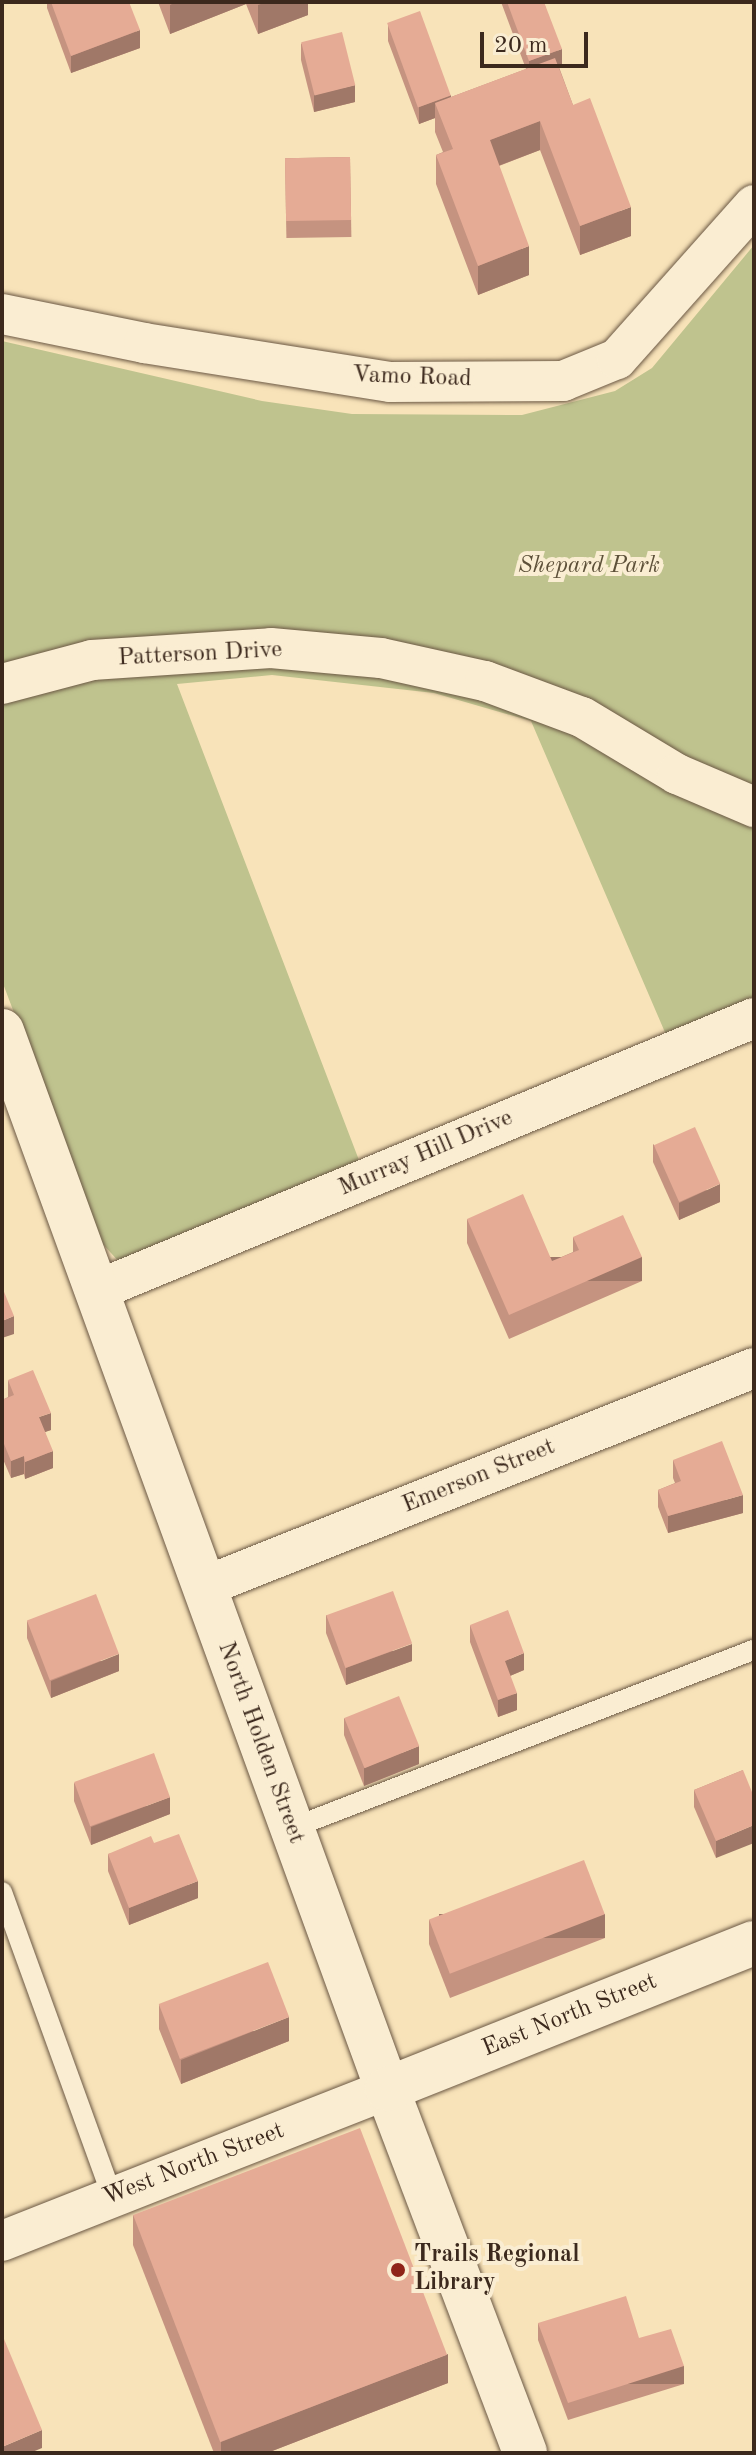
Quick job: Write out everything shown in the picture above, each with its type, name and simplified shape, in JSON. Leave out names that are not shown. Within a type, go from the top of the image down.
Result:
[{"type":"main road","name":"North Holden Street","points":[[3,1035],[387,2089],[525,2453]]},
{"type":"main road","name":"East North Street","points":[[387,2089],[754,1943]]},
{"type":"street","name":"Vamo Road","points":[[2,314],[173,349],[390,382],[563,381],[617,359],[754,205]]},
{"type":"street","name":"Patterson Drive","points":[[2,684],[92,660],[256,649],[381,658],[485,681],[582,717],[677,774],[754,807]]},
{"type":"street","name":"Murray Hill Drive","points":[[98,1290],[754,1018]]},
{"type":"street","name":"Emerson Street","points":[[203,1587],[754,1368]]},
{"type":"street","name":"West North Street","points":[[2,2241],[387,2089]]},
{"type":"lane","points":[[292,1828],[754,1650]]},
{"type":"lane","points":[[2,1892],[113,2198]]},
{"type":"green space","name":"Shepard Park","points":[[754,245],[754,1002],[667,1037],[531,721],[434,693],[272,675],[177,684],[362,1168],[121,1264],[101,1242],[2,981],[2,341],[262,401],[352,414],[522,415],[615,391],[652,368]]},
{"type":"building","points":[[51,2],[129,2],[140,30],[71,56]]},
{"type":"building","points":[[507,2],[544,2],[562,49],[529,61]]},
{"type":"building","points":[[420,11],[451,96],[418,108],[387,23]]},
{"type":"building","points":[[342,32],[355,85],[315,96],[301,42]]},
{"type":"building","points":[[555,58],[573,105],[590,98],[631,207],[580,226],[540,121],[490,140],[529,246],[478,266],[436,155],[453,149],[435,103]]},
{"type":"building","points":[[350,157],[351,220],[286,221],[285,158]]},
{"type":"building","points":[[695,1127],[720,1184],[679,1202],[654,1145]]},
{"type":"building","points":[[523,1194],[552,1261],[579,1250],[573,1237],[623,1215],[642,1257],[509,1315],[467,1219]]},
{"type":"building","points":[[2,1287],[14,1316],[2,1321]]},
{"type":"building","points":[[33,1370],[51,1413],[39,1417],[53,1451],[25,1462],[24,1456],[11,1461],[2,1439],[2,1400],[14,1395],[8,1380]]},
{"type":"building","points":[[722,1441],[743,1495],[668,1516],[658,1490],[681,1481],[673,1460]]},
{"type":"building","points":[[393,1591],[412,1644],[345,1668],[326,1615]]},
{"type":"building","points":[[96,1594],[119,1654],[50,1680],[27,1621]]},
{"type":"building","points":[[508,1610],[524,1653],[505,1661],[517,1693],[498,1700],[470,1625]]},
{"type":"building","points":[[399,1696],[419,1746],[365,1768],[344,1718]]},
{"type":"building","points":[[154,1753],[170,1797],[90,1826],[74,1782]]},
{"type":"building","points":[[743,1770],[754,1797],[754,1825],[716,1841],[694,1790]]},
{"type":"building","points":[[179,1834],[198,1881],[129,1908],[108,1854],[151,1836],[154,1843]]},
{"type":"building","points":[[584,1860],[605,1914],[450,1974],[429,1919]]},
{"type":"building","points":[[268,1962],[289,2017],[180,2059],[159,2004]]},
{"type":"building","points":[[360,2128],[447,2355],[220,2442],[133,2215]]},
{"type":"building","points":[[626,2296],[639,2338],[671,2329],[684,2366],[568,2403],[538,2323]]},
{"type":"building","points":[[2,2340],[42,2430],[2,2447]]},
{"type":"place","name":"Trails Regional Library","points":[[398,2270]]}]
